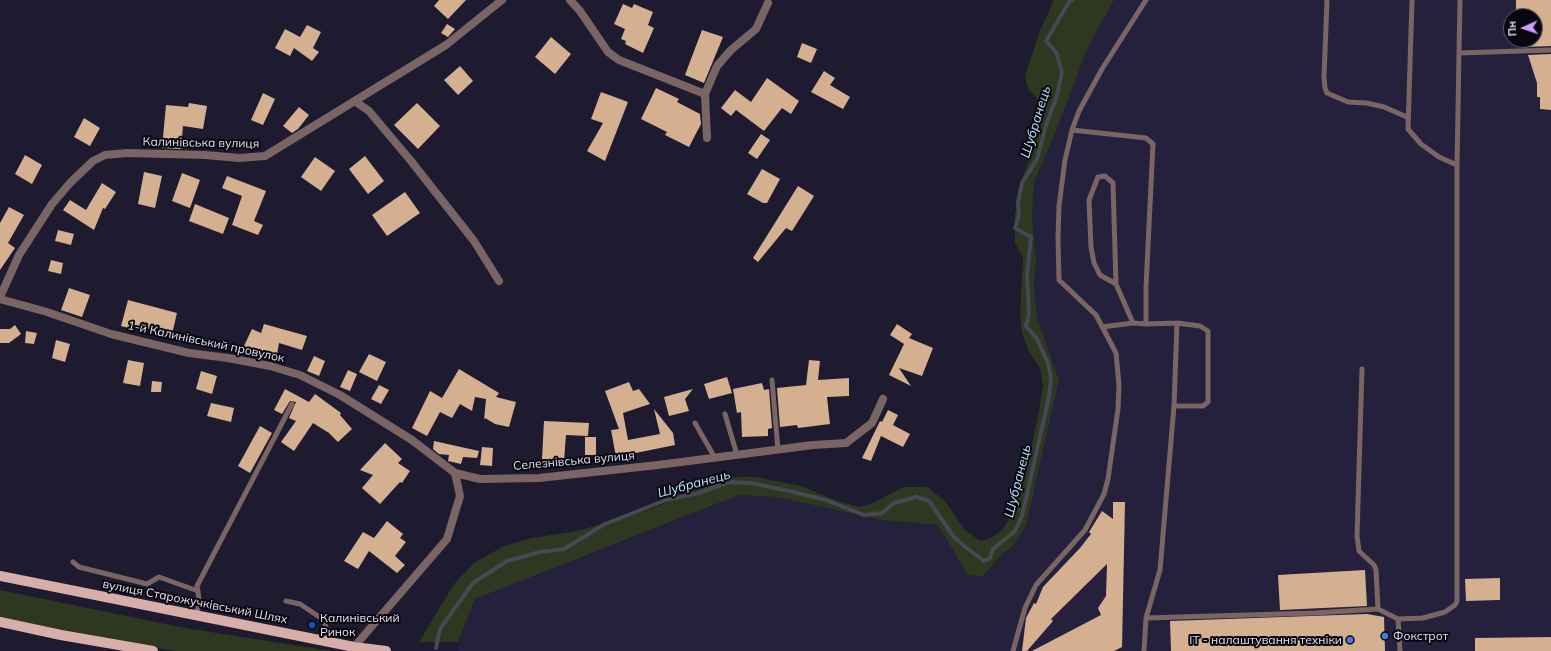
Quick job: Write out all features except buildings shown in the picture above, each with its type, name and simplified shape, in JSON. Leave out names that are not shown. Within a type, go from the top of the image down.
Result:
[{"type":"main road","name":"вулиця Старожучківський Шлях","points":[[0,576],[329,641],[353,649],[386,651]]},
{"type":"main road","points":[[0,622],[62,635],[153,651]]},
{"type":"street","name":"Калинівська вулиця","points":[[0,298],[19,255],[52,204],[70,183],[93,161],[105,155],[127,153],[206,155],[239,158],[265,156],[356,102],[446,45],[502,0]]},
{"type":"street","points":[[570,0],[580,11],[608,52],[619,60],[705,94]]},
{"type":"street","points":[[707,138],[705,94],[717,66],[731,50],[756,29],[768,3]]},
{"type":"street","points":[[356,102],[369,111],[411,161],[474,241],[499,281]]},
{"type":"street","name":"1-й Калинівський провулок","points":[[0,298],[111,334],[189,353],[228,358],[270,366],[300,375],[340,396],[406,436],[455,473]]},
{"type":"street","name":"Селезнівська вулиця","points":[[455,473],[480,479],[539,478],[778,450],[846,444],[872,423],[883,399]]},
{"type":"street","points":[[353,649],[447,539],[460,496],[455,473]]},
{"type":"lane","points":[[1013,651],[1025,608],[1036,585],[1085,530],[1104,494],[1108,479],[1118,409],[1119,384],[1116,353],[1096,315],[1061,283],[1058,275],[1059,206],[1065,160],[1072,130],[1080,111],[1102,69],[1146,0]]},
{"type":"lane","points":[[1327,0],[1324,88],[1327,93],[1348,102],[1367,103],[1384,107],[1407,118]]},
{"type":"lane","points":[[1412,0],[1407,118],[1409,132],[1439,157],[1457,165]]},
{"type":"lane","points":[[1146,618],[1314,613],[1378,609],[1398,619],[1423,618],[1445,612],[1454,607],[1457,601],[1457,165],[1460,0]]},
{"type":"lane","points":[[1459,53],[1551,50]]},
{"type":"lane","points":[[1072,130],[1146,138],[1153,144],[1146,287],[1146,324]]},
{"type":"lane","points":[[1116,284],[1100,275],[1094,263],[1091,247],[1089,200],[1098,178],[1105,176],[1113,183],[1116,284],[1133,323]]},
{"type":"lane","points":[[1102,327],[1133,323],[1177,323],[1200,326],[1208,331],[1208,402],[1203,406],[1174,406]]},
{"type":"lane","points":[[1144,651],[1146,618],[1160,570],[1174,406],[1177,323]]},
{"type":"lane","points":[[1362,369],[1357,536],[1359,551],[1374,564],[1376,570],[1378,609]]},
{"type":"lane","points":[[772,380],[778,450]]},
{"type":"lane","points":[[195,614],[200,605],[197,586],[292,404]]},
{"type":"lane","points":[[725,414],[737,455]]},
{"type":"lane","points":[[695,423],[715,458]]},
{"type":"lane","points":[[73,562],[78,567],[147,584],[159,577],[198,591]]},
{"type":"lane","points":[[286,601],[300,604],[324,620],[329,641]]},
{"type":"lane","points":[[1398,619],[1400,651]]},
{"type":"shaded area","points":[[1114,0],[1551,0],[1551,651],[459,651],[458,642],[475,599],[739,495],[777,497],[882,520],[938,525],[968,575],[983,577],[1003,553],[1014,545],[1026,526],[1059,380],[1037,318],[1034,287],[1036,259],[1032,218],[1034,182],[1056,131],[1088,47]]},
{"type":"green space","points":[[1054,0],[1114,0],[1088,47],[1056,131],[1034,182],[1032,218],[1036,259],[1034,287],[1037,318],[1059,380],[1026,526],[1014,545],[1003,553],[982,577],[968,575],[938,525],[882,520],[777,497],[739,495],[475,599],[458,642],[419,642],[454,584],[474,563],[504,546],[532,538],[578,531],[651,509],[714,482],[738,477],[756,477],[801,486],[837,501],[859,507],[871,504],[904,487],[927,487],[945,501],[965,530],[979,540],[987,540],[1003,530],[1015,507],[1028,464],[1043,385],[1040,368],[1029,352],[1022,333],[1020,314],[1023,257],[1015,243],[1015,214],[1021,181],[1033,151],[1038,126],[1040,102],[1028,89],[1025,76],[1039,33]]},
{"type":"green space","points":[[0,590],[185,628],[332,651],[175,651],[57,630],[0,617]]},
{"type":"waterway","name":"Шубранець","points":[[436,648],[440,629],[473,583],[507,561],[540,552],[564,549],[605,524],[666,500],[699,493],[729,482],[751,483],[826,500],[864,515],[882,513],[894,503],[916,497],[929,501],[954,537],[968,549],[984,561],[990,558],[993,549],[1015,531],[1022,516],[1049,397],[1051,378],[1048,363],[1037,339],[1026,326],[1029,314],[1027,276],[1031,237],[1015,228],[1019,215],[1018,202],[1022,183],[1037,159],[1046,125],[1057,96],[1062,72],[1056,52],[1046,41],[1069,2],[1072,0]]},
{"type":"place","name":"Калинівський Ринок","points":[[312,625]]},
{"type":"place","name":"Фокстрот","points":[[1385,636]]},
{"type":"place","name":"ІТ - налаштування техніки","points":[[1350,640]]}]
